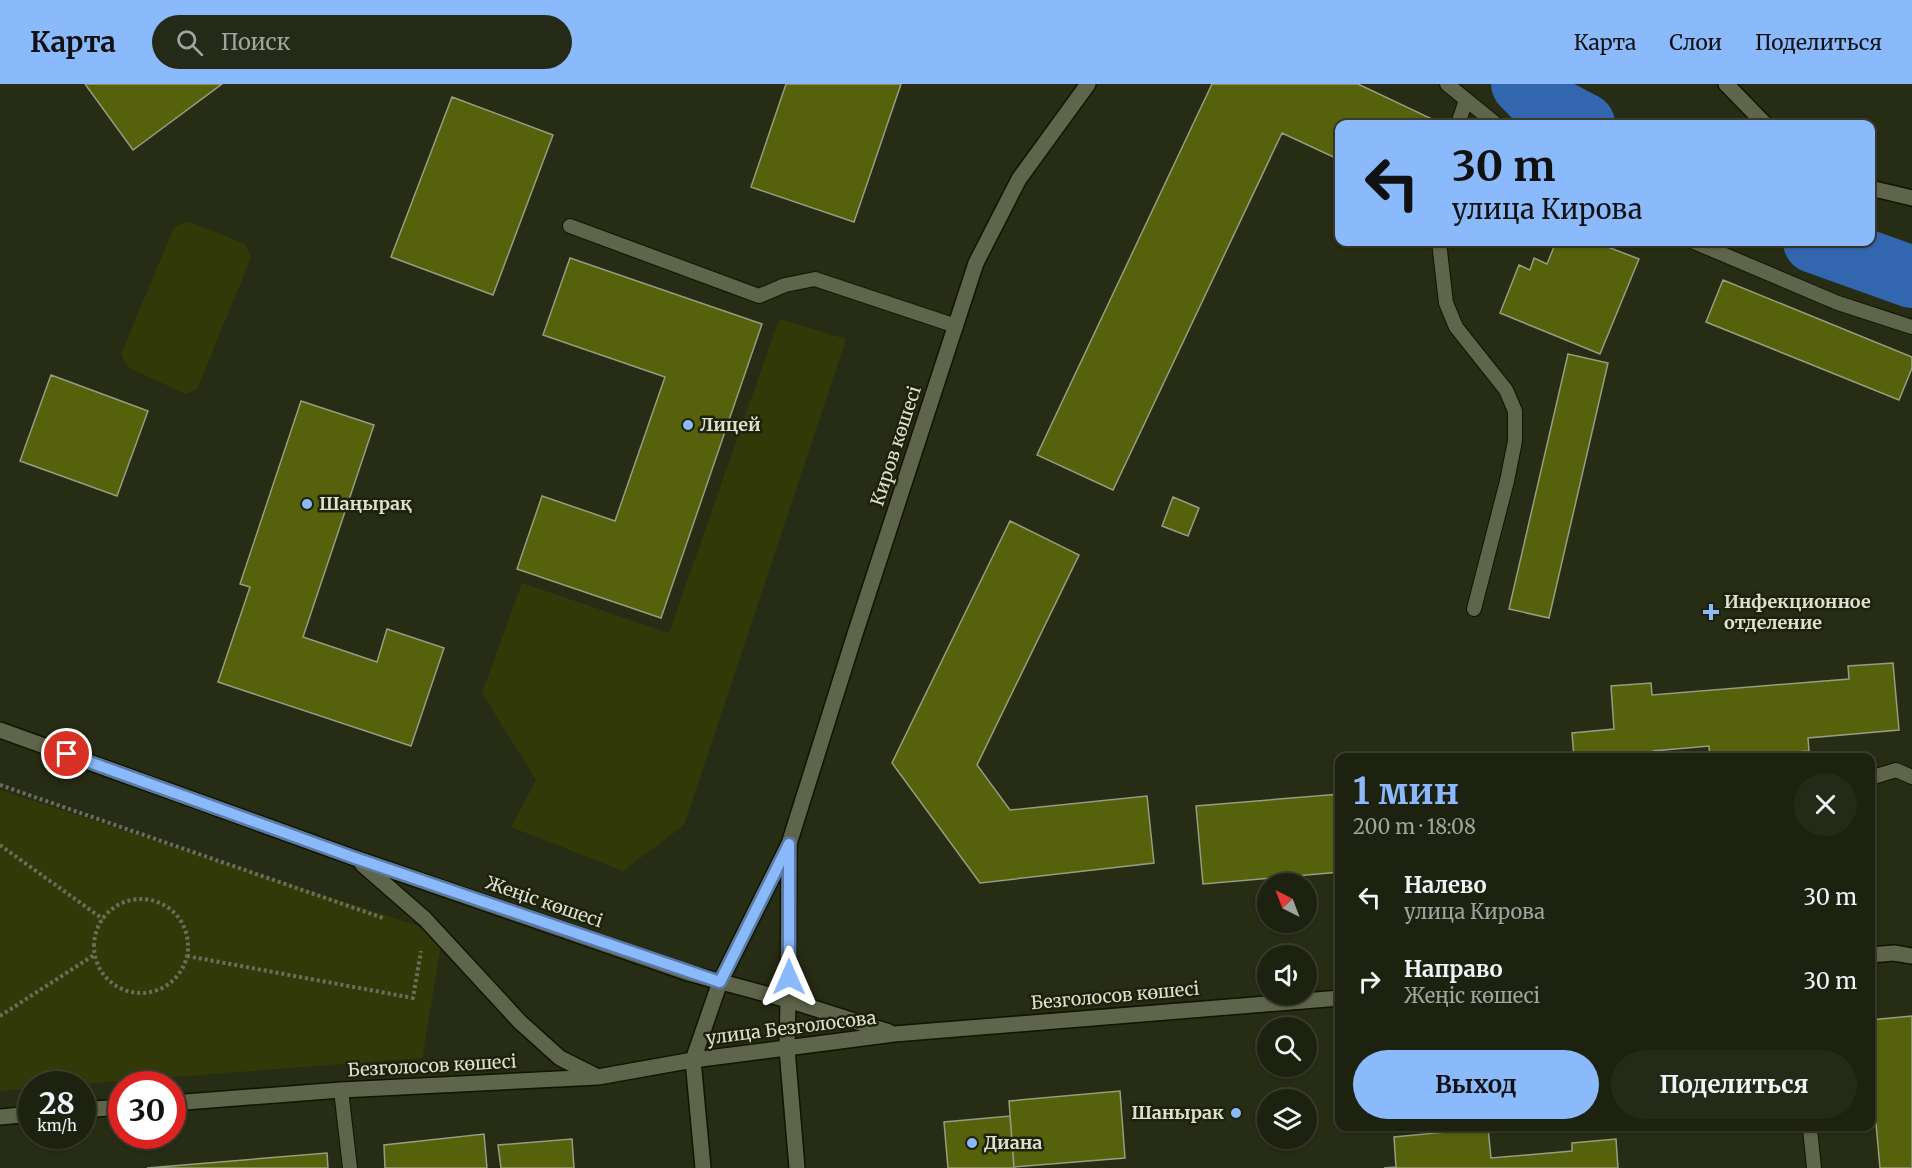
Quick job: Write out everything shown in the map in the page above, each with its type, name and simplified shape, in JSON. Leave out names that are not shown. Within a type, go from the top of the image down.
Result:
[{"type":"street","name":"Киров көшесі","points":[[789,844],[858,623],[976,263],[1019,179],[1088,84]]},
{"type":"street","points":[[1726,84],[1761,120]]},
{"type":"street","points":[[1875,189],[1912,198]]},
{"type":"street","name":"Жеңіс көшесі","points":[[0,730],[355,858],[720,982],[788,1000],[894,1034]]},
{"type":"street","points":[[703,1168],[693,1060],[720,982],[789,844]]},
{"type":"street","points":[[789,844],[787,1049],[797,1168]]},
{"type":"street","name":"Жеңіс көшесі","points":[[355,858],[425,919],[528,1029],[560,1058],[598,1077]]},
{"type":"street","points":[[1875,955],[1894,953],[1912,956]]},
{"type":"street","name":"Безголосов көшесі","points":[[894,1034],[1335,998]]},
{"type":"street","name":"улица Безголосова","points":[[693,1060],[894,1034]]},
{"type":"street","name":"Безголосов көшесі","points":[[186,1102],[341,1090],[598,1077],[693,1060]]},
{"type":"street","points":[[0,1117],[18,1115]]},
{"type":"lane","points":[[1447,84],[1491,120]]},
{"type":"lane","points":[[1459,120],[1466,100]]},
{"type":"lane","points":[[570,226],[759,296],[785,285],[815,279],[956,326]]},
{"type":"lane","points":[[1439,246],[1446,303],[1456,327],[1506,390],[1515,411],[1515,441],[1508,481],[1474,609]]},
{"type":"lane","points":[[1703,246],[1838,303],[1912,327]]},
{"type":"lane","points":[[1875,776],[1896,770],[1912,777]]},
{"type":"lane","points":[[341,1090],[350,1168]]},
{"type":"lane","points":[[1810,1131],[1814,1168]]},
{"type":"path","points":[[0,785],[390,920]]},
{"type":"path","points":[[0,845],[103,919]]},
{"type":"path","points":[[134,900],[149,900],[163,905],[175,914],[183,926],[188,941],[187,956],[182,970],[171,982],[157,991],[141,994],[125,991],[111,983],[100,970],[94,955],[94,939],[103,919],[120,904],[134,900]]},
{"type":"path","points":[[187,956],[413,998],[422,943]]},
{"type":"path","points":[[0,1016],[94,955]]},
{"type":"green space","points":[[188,221],[245,244],[251,258],[197,389],[186,394],[127,367],[121,354],[174,227]]},
{"type":"green space","points":[[779,319],[846,339],[684,825],[623,871],[511,827],[536,780],[482,693],[522,583],[669,633]]},
{"type":"green space","points":[[0,790],[443,934],[422,1058],[186,1076],[186,1071],[108,1071],[108,1082],[96,1083],[96,1071],[18,1071],[18,1089],[0,1091]]},
{"type":"building","points":[[85,84],[222,84],[133,150]]},
{"type":"building","points":[[786,84],[901,84],[854,222],[751,187]]},
{"type":"building","points":[[1212,84],[1358,84],[1432,119],[1335,120],[1335,158],[1282,133],[1113,490],[1037,455]]},
{"type":"building","points":[[452,97],[553,135],[493,295],[391,257]]},
{"type":"building","points":[[1554,246],[1605,246],[1639,259],[1600,354],[1500,313],[1519,265],[1530,270],[1534,258],[1547,264]]},
{"type":"building","name":"Лицей","points":[[570,258],[762,324],[661,618],[517,569],[542,496],[615,521],[665,377],[543,335]]},
{"type":"building","points":[[1723,280],[1912,357],[1912,368],[1899,400],[1706,322]]},
{"type":"building","points":[[1568,354],[1608,363],[1549,618],[1509,609]]},
{"type":"building","points":[[51,375],[148,411],[117,496],[20,461]]},
{"type":"building","name":"Шаңырақ","points":[[301,401],[374,425],[303,637],[377,662],[387,629],[444,648],[411,746],[218,682],[250,587],[240,584]]},
{"type":"building","points":[[1173,497],[1199,508],[1188,536],[1162,526]]},
{"type":"building","points":[[1010,521],[1079,555],[977,765],[1010,810],[1147,796],[1154,863],[980,883],[892,763]]},
{"type":"building","points":[[1893,663],[1899,730],[1808,738],[1809,751],[1781,753],[1710,753],[1709,746],[1653,751],[1653,753],[1574,753],[1572,733],[1614,729],[1611,686],[1651,683],[1652,695],[1849,679],[1848,666]]},
{"type":"building","points":[[1335,794],[1335,872],[1257,873],[1257,879],[1203,884],[1196,806]]},
{"type":"building","points":[[1912,1016],[1912,1168],[1880,1168],[1875,1112],[1875,1020]]},
{"type":"building","points":[[1120,1091],[1125,1158],[1014,1167],[1009,1101]]},
{"type":"building","points":[[1010,1116],[1014,1168],[948,1168],[944,1122]]},
{"type":"building","points":[[1457,1131],[1488,1131],[1491,1158],[1572,1151],[1572,1143],[1616,1139],[1618,1168],[1384,1168],[1396,1167],[1394,1137]]},
{"type":"building","points":[[484,1134],[487,1168],[385,1168],[384,1145]]},
{"type":"building","points":[[572,1139],[574,1168],[501,1168],[498,1145]]},
{"type":"building","points":[[327,1153],[328,1168],[147,1168]]},
{"type":"waterway","points":[[1522,84],[1538,100],[1576,120]]},
{"type":"waterway","points":[[1825,246],[1912,277]]},
{"type":"place","name":"Лицей","points":[[688,425]]},
{"type":"place","name":"Шаңырақ","points":[[307,504]]},
{"type":"place","name":"Инфекционное отделение","points":[[1711,612]]},
{"type":"place","name":"Шанырак","points":[[1236,1113]]},
{"type":"place","name":"Диана","points":[[972,1143]]},
{"type":"route","points":[[67,754],[355,858],[720,982],[789,844],[789,977]]}]
